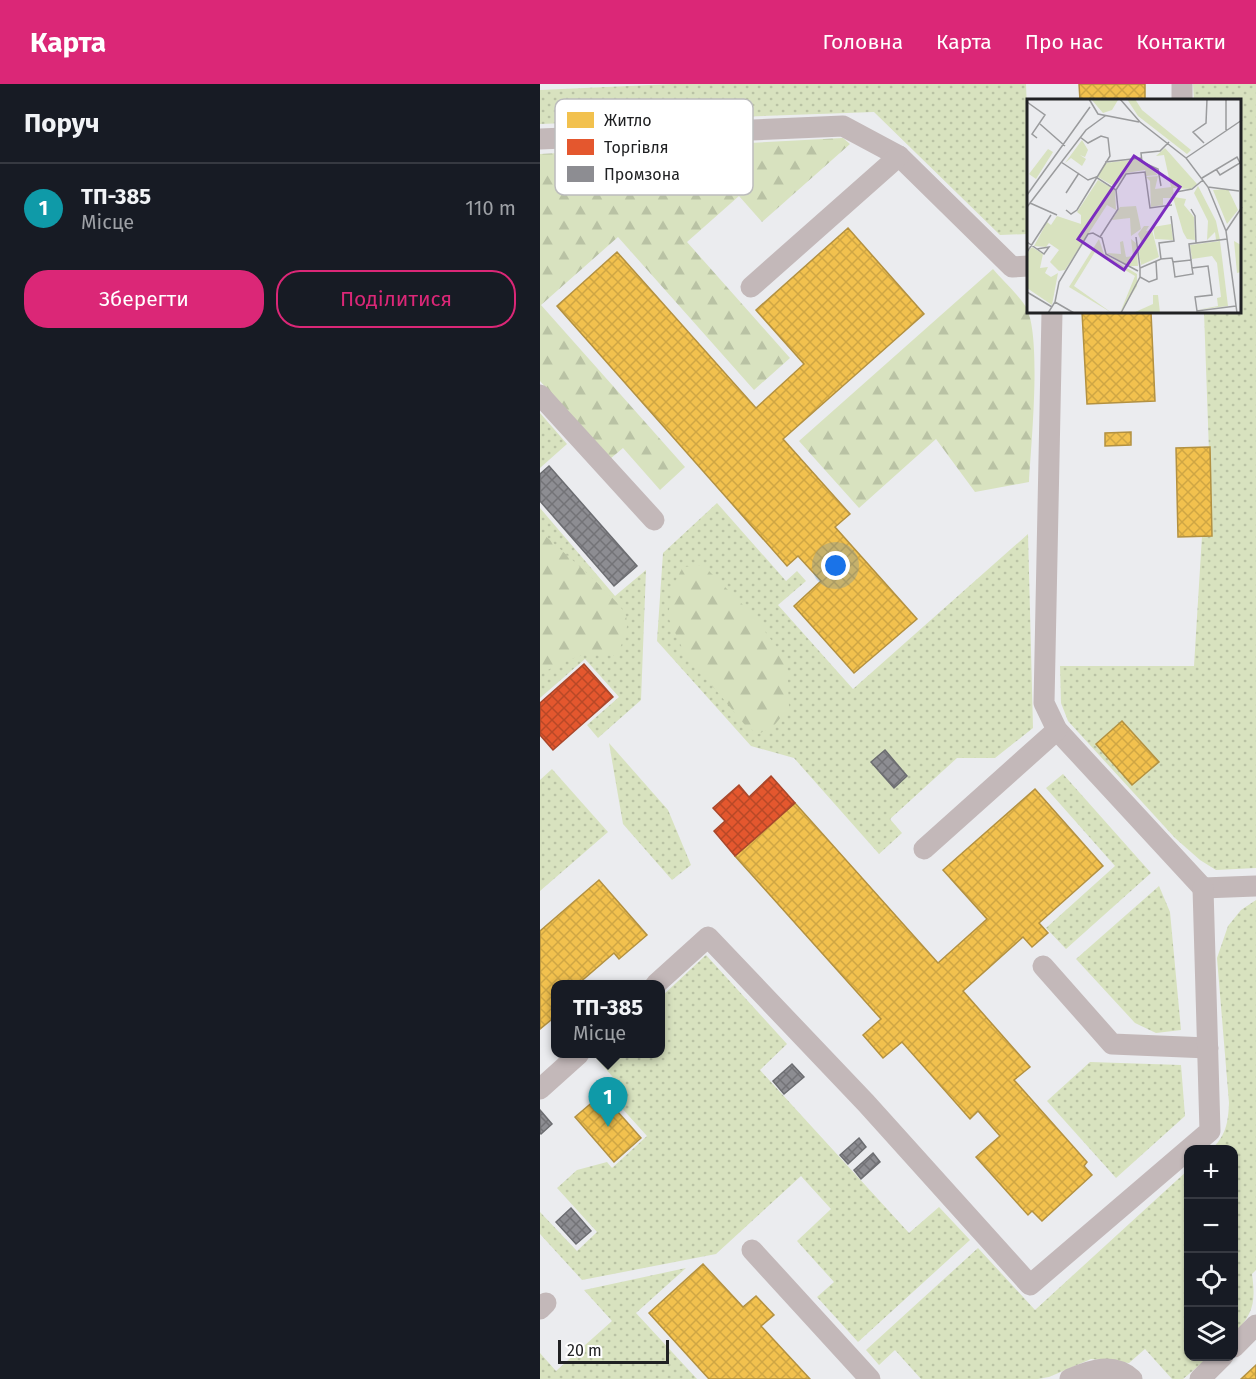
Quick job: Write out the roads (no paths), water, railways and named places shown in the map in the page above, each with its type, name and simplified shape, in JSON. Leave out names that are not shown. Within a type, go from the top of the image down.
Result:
[{"type":"lane","points":[[753,130],[843,126],[899,156],[1012,267],[1027,266]]},
{"type":"lane","points":[[540,139],[555,138]]},
{"type":"lane","points":[[751,287],[899,156]]},
{"type":"lane","points":[[660,980],[708,937],[866,1103],[1030,1285],[1210,1131],[1203,888],[1057,730],[1044,703],[1052,314]]},
{"type":"lane","points":[[540,395],[654,520]]},
{"type":"lane","points":[[924,849],[1057,730]]},
{"type":"lane","points":[[1203,888],[1256,886]]},
{"type":"lane","points":[[1043,966],[1112,1044],[1208,1048]]},
{"type":"lane","points":[[540,1089],[574,1058]]},
{"type":"lane","points":[[752,1250],[870,1379]]},
{"type":"lane","points":[[1238,1342],[1256,1325]]},
{"type":"lane","points":[[1200,1379],[1218,1361]]},
{"type":"lane","points":[[1070,1379],[1092,1369],[1123,1371],[1131,1379]]},
{"type":"place","name":"ТП-385","points":[[608,1127]]}]
